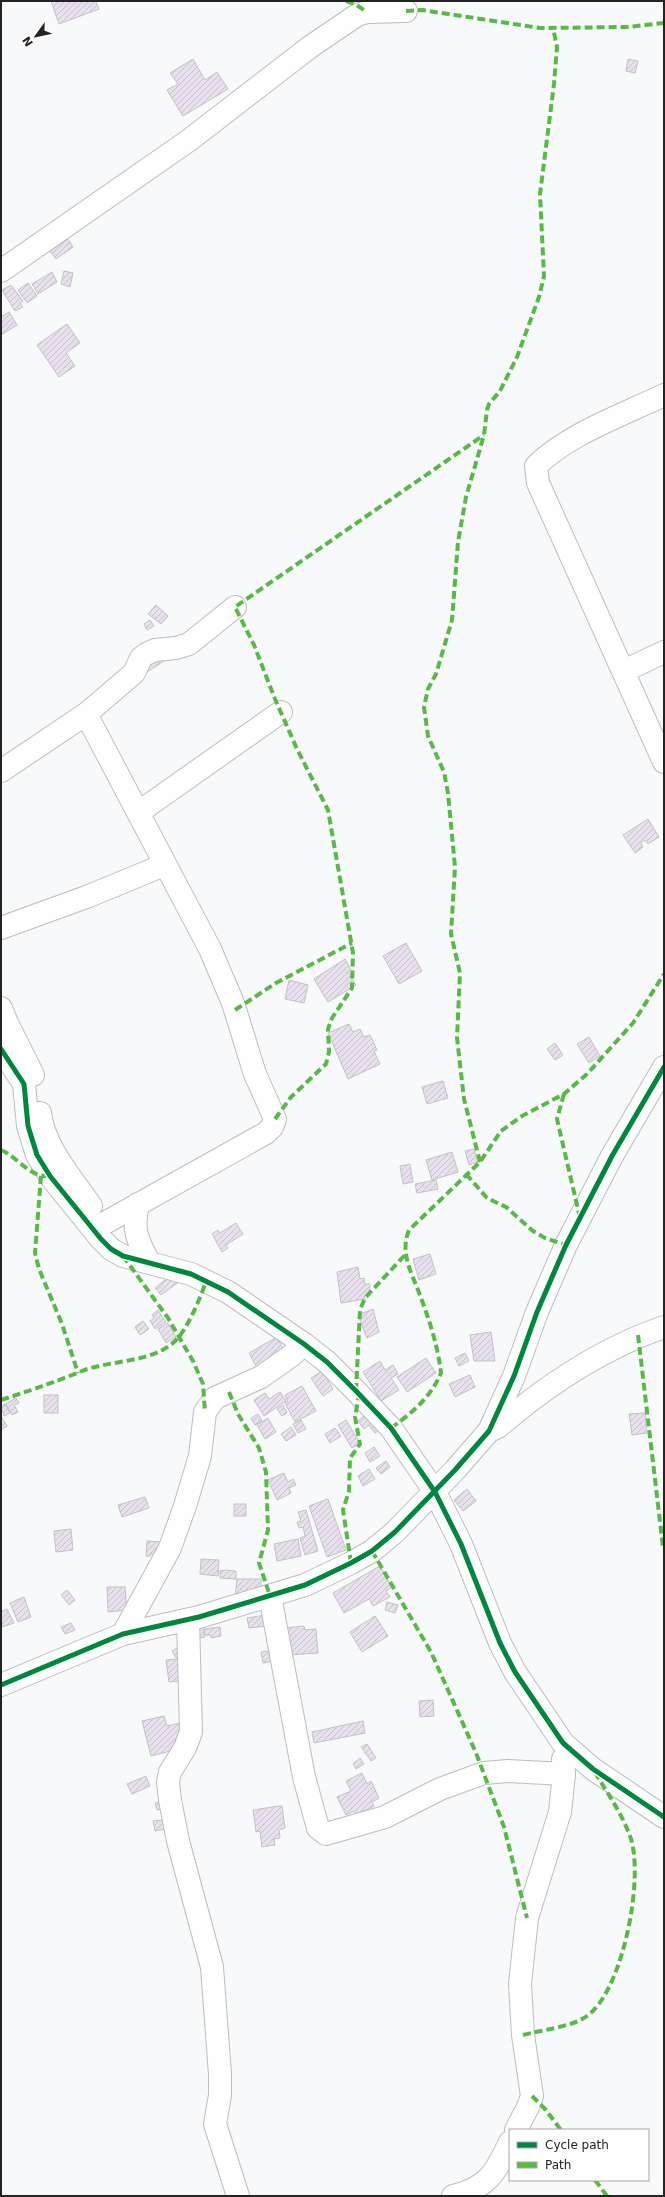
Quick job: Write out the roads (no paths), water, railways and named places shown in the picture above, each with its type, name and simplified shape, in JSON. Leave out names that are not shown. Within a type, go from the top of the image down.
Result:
[{"type":"street","points":[[1,271],[188,141],[310,47],[357,15],[367,12],[406,11]]},
{"type":"street","points":[[664,395],[588,432],[547,455],[536,466],[538,483],[664,762]]},
{"type":"street","points":[[1,771],[86,714],[134,673],[140,658],[155,650],[176,648],[189,644],[234,607]]},
{"type":"street","points":[[624,671],[664,652]]},
{"type":"street","points":[[139,812],[281,712]]},
{"type":"street","points":[[86,714],[139,812],[164,865],[210,949],[232,1003],[256,1074],[275,1119],[272,1127],[266,1133],[98,1226]]},
{"type":"street","points":[[1,928],[89,896],[164,865]]},
{"type":"street","points":[[1,1008],[33,1075],[37,1088],[40,1116],[50,1145],[111,1249],[123,1256],[191,1274],[228,1292],[304,1344],[327,1362],[391,1428],[435,1492],[461,1544],[500,1643],[515,1672],[563,1744],[599,1774],[664,1817]]},
{"type":"street","points":[[1,1049],[24,1084],[28,1126],[37,1155],[50,1176],[98,1226]]},
{"type":"street","points":[[1,1685],[123,1634],[188,1620],[305,1585],[372,1551],[435,1492],[489,1431],[514,1376],[537,1312],[566,1245],[612,1156],[664,1067]]},
{"type":"street","points":[[138,1204],[134,1220],[136,1234],[149,1262]]},
{"type":"street","points":[[489,1431],[498,1427],[549,1388],[605,1352],[638,1335],[664,1326]]},
{"type":"street","points":[[123,1634],[170,1548],[187,1500],[200,1456],[205,1412],[215,1398],[260,1377],[291,1356],[304,1344]]},
{"type":"street","points":[[270,1596],[304,1777],[318,1828],[322,1833],[326,1834],[386,1817],[440,1789],[484,1773],[508,1771],[564,1774]]},
{"type":"street","points":[[188,1620],[192,1732],[185,1748],[170,1772],[168,1782],[178,1841],[212,1967],[220,2074],[220,2095],[216,2124],[238,2196]]},
{"type":"street","points":[[517,2129],[532,2096],[523,2035],[520,1984],[527,1918],[560,1812],[564,1774],[563,1744]]},
{"type":"street","points":[[453,2196],[478,2188],[486,2182],[497,2169],[509,2144]]}]
